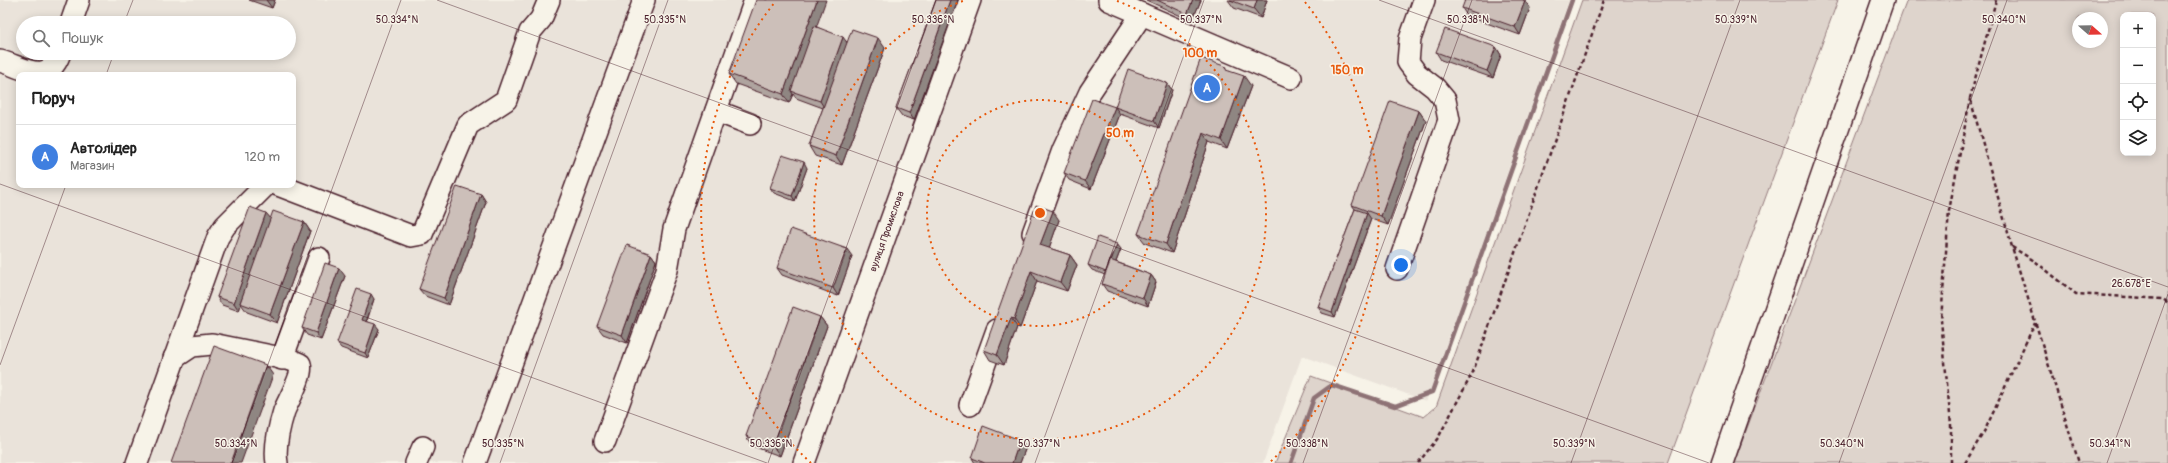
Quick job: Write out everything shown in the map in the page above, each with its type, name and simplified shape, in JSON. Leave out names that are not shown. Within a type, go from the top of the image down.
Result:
[{"type":"street","points":[[73,16],[79,0]]},
{"type":"street","points":[[286,188],[411,236],[422,234],[426,229],[468,125],[506,100],[530,32],[541,19],[549,0]]},
{"type":"street","points":[[475,463],[644,0]]},
{"type":"street","points":[[605,441],[667,270],[674,229],[755,0]]},
{"type":"street","name":"вулиця Промислова","points":[[804,463],[970,0]]},
{"type":"street","points":[[1109,0],[1291,78]]},
{"type":"street","points":[[1397,269],[1449,120],[1445,100],[1435,88],[1417,74],[1408,62],[1410,39],[1424,0]]},
{"type":"street","points":[[1722,463],[1883,0]]},
{"type":"street","points":[[1027,248],[1063,150],[1090,92],[1142,14]]},
{"type":"street","points":[[43,72],[52,68],[56,60]]},
{"type":"street","points":[[0,62],[29,72]]},
{"type":"street","points":[[716,111],[750,124]]},
{"type":"street","points":[[137,463],[218,237],[225,226],[263,188]]},
{"type":"street","points":[[282,358],[319,258]]},
{"type":"street","points":[[970,405],[1003,315]]},
{"type":"street","points":[[174,358],[192,346],[212,344],[297,362],[301,368],[274,424],[277,463]]},
{"type":"path","points":[[1418,463],[1438,438],[1473,372],[1604,0]]},
{"type":"path","points":[[1951,463],[1951,425],[1941,320],[1949,211],[1970,98],[1996,0]]},
{"type":"path","points":[[1970,98],[2012,247],[2079,463]]},
{"type":"path","points":[[2012,247],[2036,262],[2076,294],[2163,299],[2168,303]]},
{"type":"path","points":[[1964,463],[1984,430],[2035,322]]},
{"type":"shaded area","points":[[0,0],[1569,0],[1426,401],[1302,356],[1263,463],[0,463]]},
{"type":"shaded area","points":[[1582,0],[1838,0],[1668,463],[1275,463],[1311,376],[1424,417],[1436,407]]},
{"type":"shaded area","points":[[1907,0],[2168,0],[2168,463],[1734,463]]},
{"type":"building","points":[[756,0],[817,0],[783,94],[729,74]]},
{"type":"building","points":[[936,0],[950,0],[909,113],[896,108]]},
{"type":"building","points":[[1157,0],[1193,0],[1187,14]]},
{"type":"building","points":[[1230,0],[1257,0],[1254,9]]},
{"type":"building","points":[[1465,0],[1525,1],[1515,27],[1462,8]]},
{"type":"building","points":[[814,26],[843,37],[820,101],[791,91]]},
{"type":"building","points":[[852,29],[878,38],[836,156],[809,146]]},
{"type":"building","points":[[1445,29],[1496,47],[1487,71],[1436,52]]},
{"type":"building","points":[[1201,58],[1227,67],[1226,70],[1244,76],[1221,140],[1203,133],[1166,244],[1138,234]]},
{"type":"building","points":[[1128,69],[1167,83],[1154,121],[1115,107]]},
{"type":"building","points":[[1092,99],[1115,107],[1085,181],[1064,173]]},
{"type":"building","points":[[1390,101],[1419,111],[1381,216],[1352,205]]},
{"type":"building","points":[[782,155],[804,162],[792,196],[770,188]]},
{"type":"building","points":[[457,186],[481,194],[444,298],[419,289]]},
{"type":"building","points":[[1036,205],[1053,211],[1040,245],[1070,255],[1060,282],[1031,271],[1014,319],[1011,318],[997,355],[984,350]]},
{"type":"building","points":[[250,207],[266,213],[234,303],[217,297]]},
{"type":"building","points":[[1355,209],[1367,213],[1332,312],[1318,307]]},
{"type":"building","points":[[273,211],[304,222],[270,314],[240,303]]},
{"type":"building","points":[[791,229],[847,249],[833,288],[777,268]]},
{"type":"building","points":[[1098,237],[1117,244],[1106,272],[1088,265]]},
{"type":"building","points":[[627,245],[651,254],[622,335],[597,326]]},
{"type":"building","points":[[1110,260],[1151,275],[1143,298],[1102,284]]},
{"type":"building","points":[[325,263],[339,268],[316,333],[302,328]]},
{"type":"building","points":[[357,289],[371,294],[362,320],[375,324],[365,353],[337,343]]},
{"type":"building","points":[[793,307],[820,317],[773,446],[746,436]]},
{"type":"building","points":[[214,346],[266,365],[231,463],[171,463]]},
{"type":"building","points":[[983,426],[1020,440],[1012,463],[985,463],[972,458]]},
{"type":"waterway","points":[[1291,463],[1314,398],[1332,385],[1395,406],[1432,392],[1572,0]]},
{"type":"place","name":"Автолідер","points":[[1207,88]]}]
